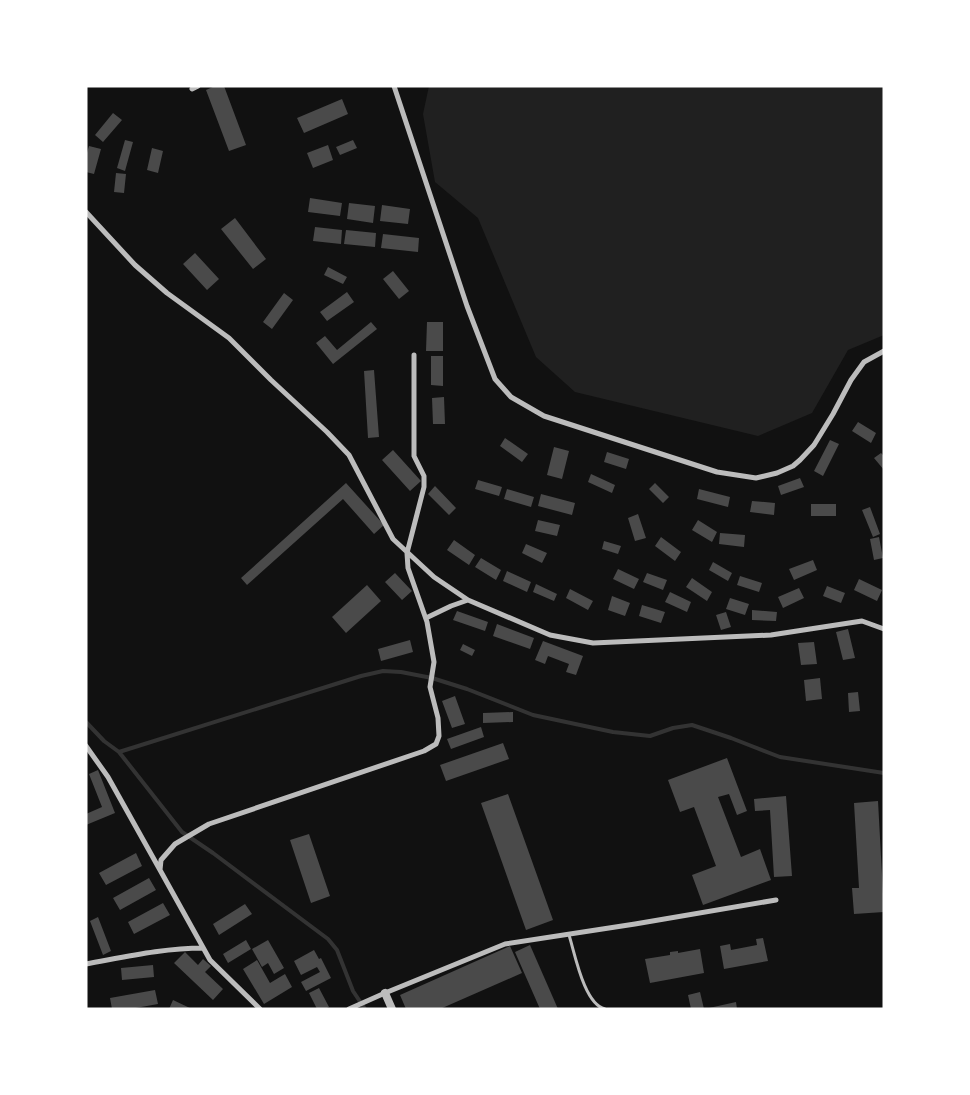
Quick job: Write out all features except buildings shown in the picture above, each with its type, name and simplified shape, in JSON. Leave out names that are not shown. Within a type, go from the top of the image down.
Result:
[{"type":"street","points":[[394,86],[467,306],[495,379],[511,397],[544,416],[717,472],[756,478],[777,473],[793,466],[800,460],[814,445],[851,380],[864,362],[884,351]]},
{"type":"street","points":[[86,212],[136,265],[167,293],[229,338],[349,455],[393,539],[434,577],[468,600],[550,635],[593,643],[771,635],[862,621],[884,629]]},
{"type":"street","points":[[160,870],[161,860],[176,844],[209,824],[424,751],[436,744],[439,736],[438,718],[430,687],[434,662],[426,618],[408,568],[407,553],[424,487],[424,476],[414,456],[414,355]]},
{"type":"street","points":[[426,618],[468,600]]},
{"type":"street","points":[[86,746],[108,777],[210,960],[260,1009]]},
{"type":"street","points":[[349,1009],[505,944],[776,900]]},
{"type":"street","points":[[86,964],[146,953],[203,948]]},
{"type":"street","points":[[385,993],[392,1009]]},
{"type":"lane","points":[[569,934],[591,1000],[599,1008],[605,1009]]},
{"type":"shaded area","points":[[429,86],[884,86],[884,335],[848,350],[812,413],[758,436],[575,392],[536,357],[478,218],[435,182],[423,114]]},
{"type":"waterway","points":[[86,722],[104,741],[119,752],[361,676],[383,671],[401,672],[432,678],[467,689],[533,715],[613,732],[650,736],[673,728],[692,725],[780,757],[884,773]]},
{"type":"waterway","points":[[119,752],[182,832],[328,939],[337,950],[353,991],[365,1009]]}]
